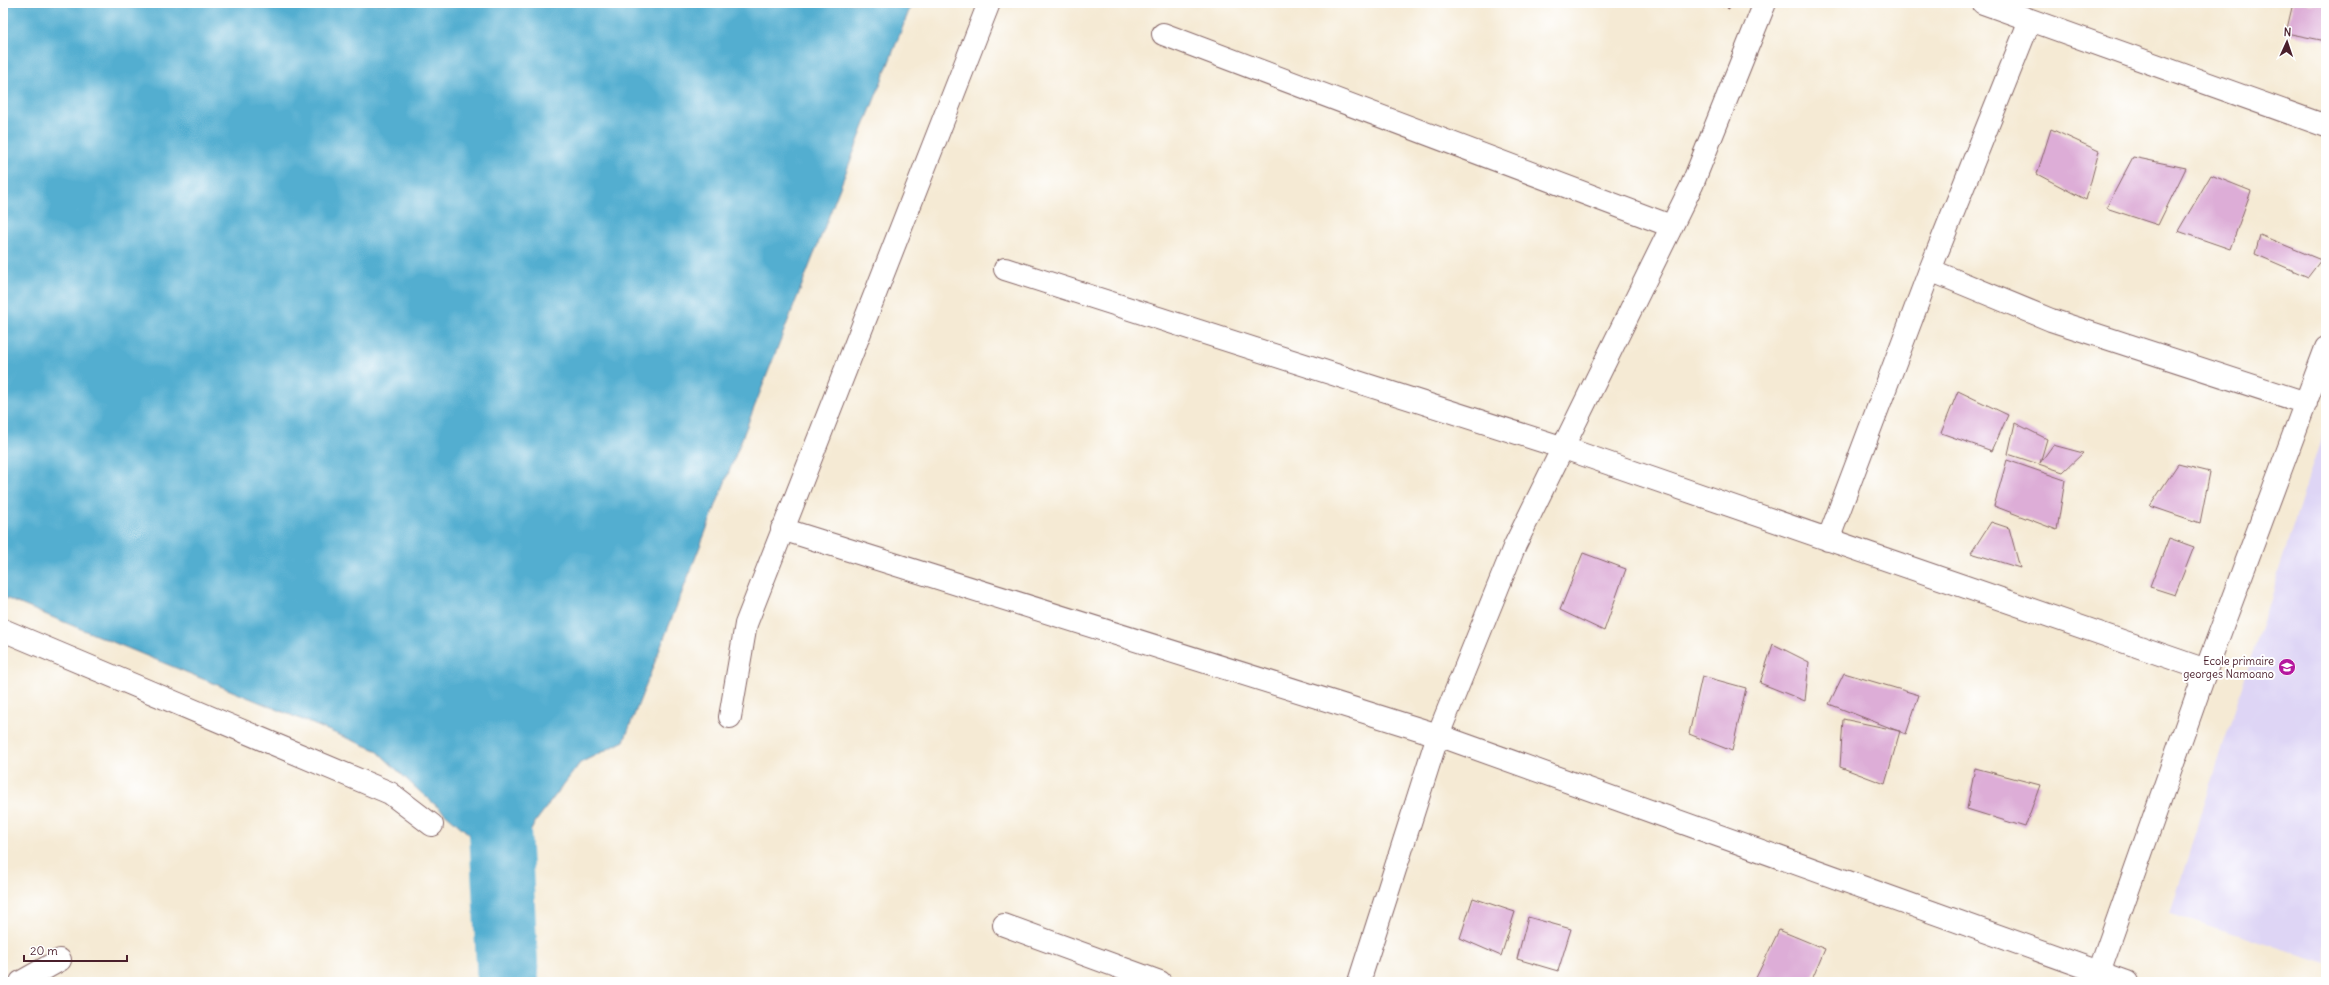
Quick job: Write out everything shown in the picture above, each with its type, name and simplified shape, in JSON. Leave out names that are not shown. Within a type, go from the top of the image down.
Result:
[{"type":"street","points":[[730,717],[746,624],[989,3]]},
{"type":"street","points":[[1359,982],[1438,735],[1515,546],[1692,186],[1765,3]]},
{"type":"street","points":[[1984,3],[2326,126]]},
{"type":"street","points":[[1828,540],[1930,270],[2030,20]]},
{"type":"street","points":[[1164,34],[1671,226]]},
{"type":"street","points":[[1005,269],[1564,448],[2206,670]]},
{"type":"street","points":[[1930,270],[2051,320],[2306,403]]},
{"type":"street","points":[[2099,972],[2206,670],[2326,348]]},
{"type":"street","points":[[782,529],[1438,735],[2127,982]]},
{"type":"street","points":[[3,630],[390,794],[432,825]]},
{"type":"street","points":[[1004,925],[1160,982]]},
{"type":"street","points":[[21,982],[60,960]]},
{"type":"shaded area","name":"Ecole primaire georges Namoano","points":[[2326,422],[2326,963],[2170,913]]},
{"type":"water","points":[[3,3],[912,3],[624,741],[580,763],[536,821],[516,858],[480,860],[469,834],[418,790],[376,750],[3,597]]},
{"type":"building","points":[[2293,3],[2326,3],[2326,41],[2286,33]]},
{"type":"building","points":[[2051,129],[2099,151],[2086,200],[2037,174]]},
{"type":"building","points":[[2133,157],[2186,168],[2158,225],[2106,208]]},
{"type":"building","points":[[2211,175],[2251,191],[2230,249],[2178,231]]},
{"type":"building","points":[[2260,235],[2321,260],[2308,277],[2255,254]]},
{"type":"building","points":[[1958,391],[2008,415],[1992,451],[1941,433]]},
{"type":"building","points":[[2015,423],[2047,439],[2040,463],[2053,445],[2083,453],[2063,472],[2008,454]]},
{"type":"building","points":[[2007,460],[2065,480],[2057,530],[1994,506]]},
{"type":"building","points":[[2178,464],[2210,472],[2200,523],[2150,506]]},
{"type":"building","points":[[1991,522],[2009,528],[2020,568],[1971,553]]},
{"type":"building","points":[[2169,538],[2194,547],[2175,595],[2150,587]]},
{"type":"building","points":[[1583,553],[1626,569],[1604,631],[1560,610]]},
{"type":"building","points":[[1773,644],[1809,662],[1805,701],[1760,683]]},
{"type":"building","points":[[1844,673],[1919,695],[1906,734],[1829,704]]},
{"type":"building","points":[[1702,676],[1746,688],[1732,751],[1689,734]]},
{"type":"building","points":[[1843,719],[1900,731],[1885,784],[1840,767]]},
{"type":"building","points":[[1975,768],[2040,785],[2025,827],[1967,809]]},
{"type":"building","points":[[1473,898],[1515,912],[1501,956],[1460,938]]},
{"type":"building","points":[[1528,917],[1571,929],[1558,971],[1517,959]]},
{"type":"building","points":[[1779,930],[1825,949],[1811,982],[1754,982]]},
{"type":"waterway","points":[[497,774],[508,982]]},
{"type":"place","name":"Ecole primaire georges Namoano","points":[[2287,667]]}]
